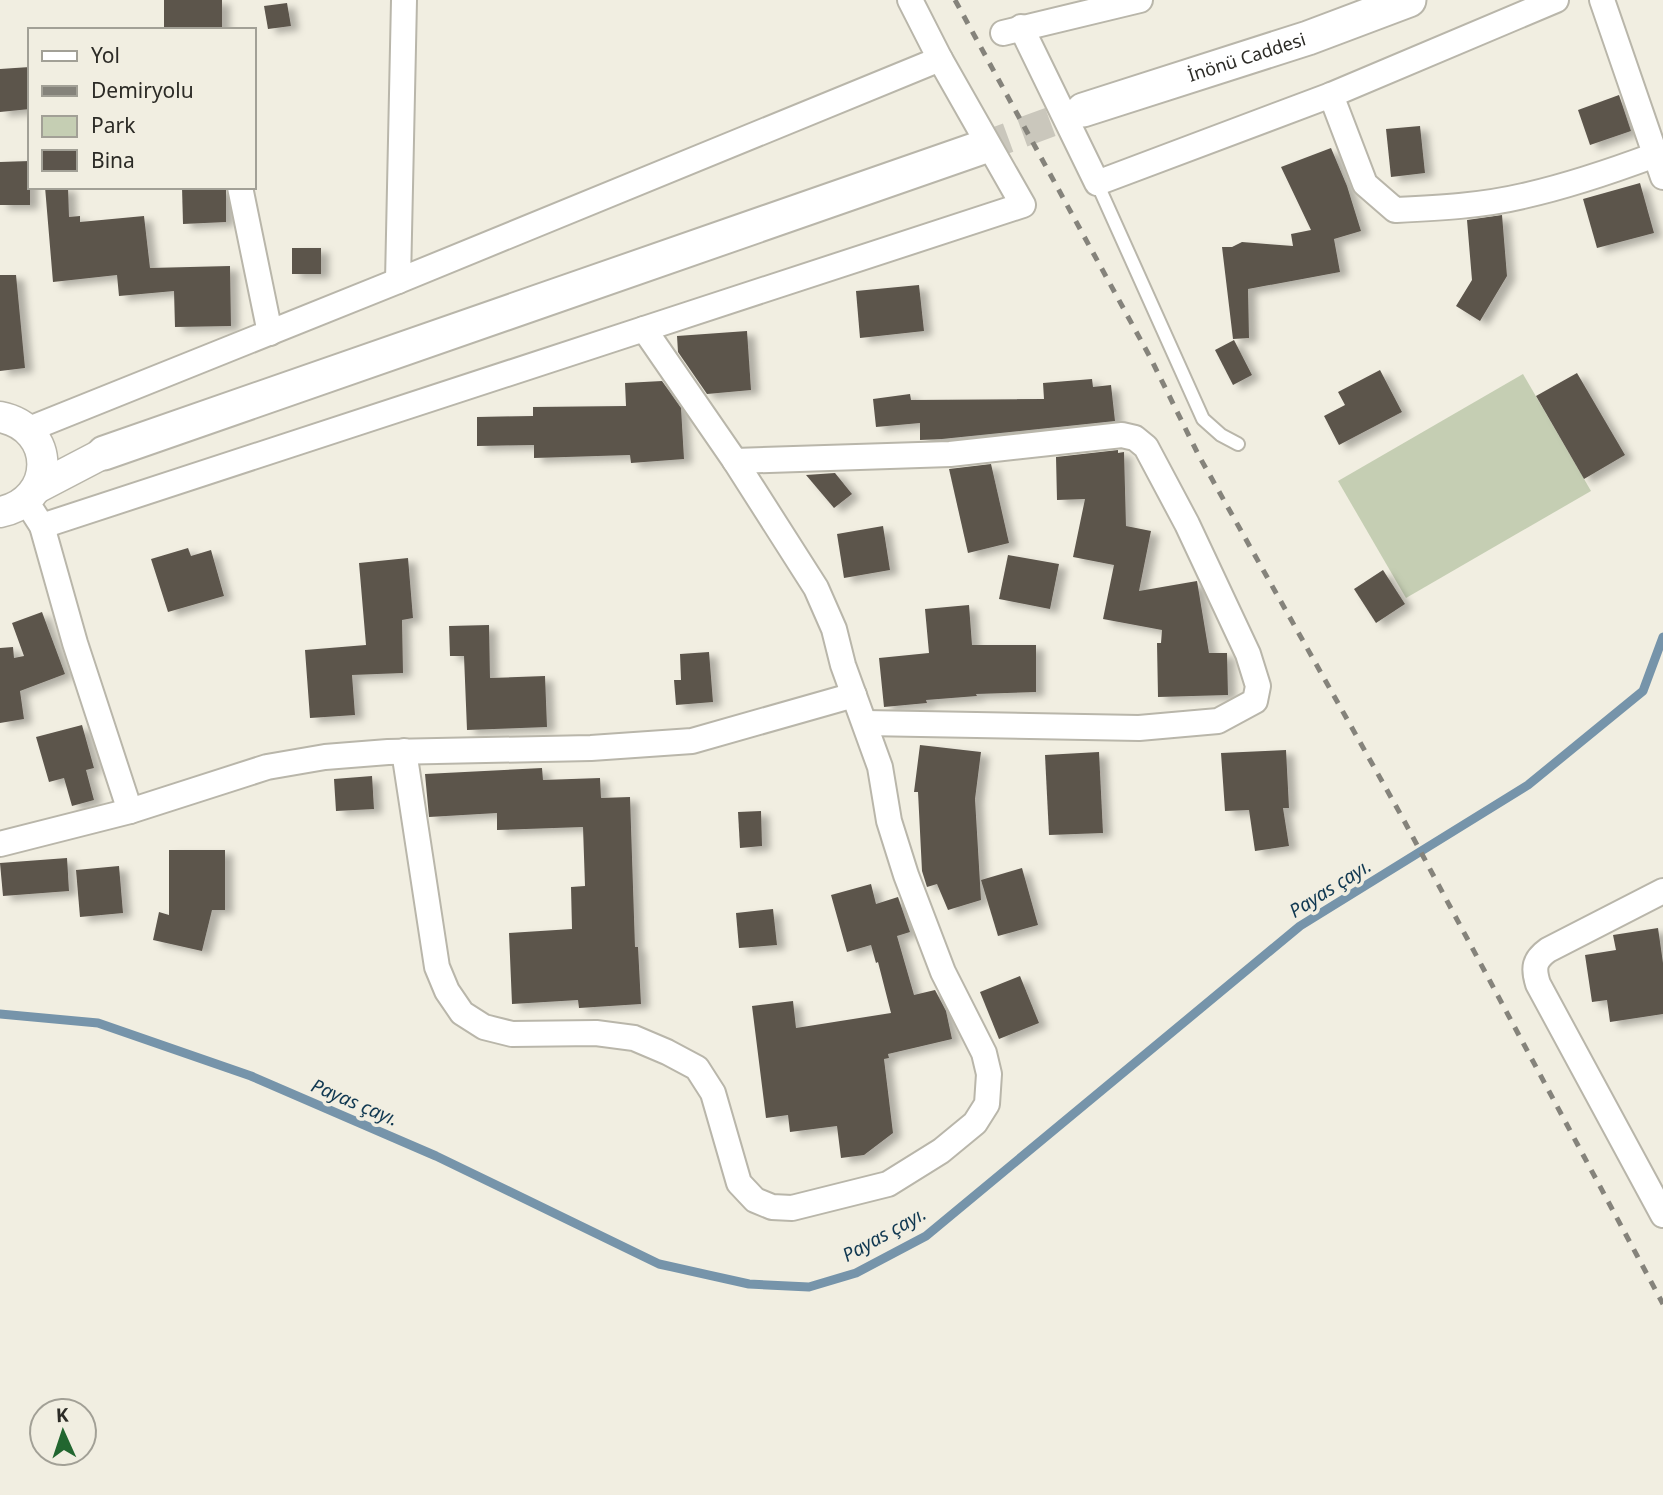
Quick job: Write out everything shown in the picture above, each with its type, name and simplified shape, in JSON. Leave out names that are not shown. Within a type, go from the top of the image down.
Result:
[{"type":"main road","name":"İnönü Caddesi","points":[[1083,110],[1308,37],[1409,0]]},
{"type":"main road","points":[[104,453],[980,148]]},
{"type":"street","points":[[398,281],[404,0]]},
{"type":"street","points":[[42,526],[1023,205],[940,59],[910,0]]},
{"type":"street","points":[[1140,0],[1012,30],[1097,183],[1331,95],[1556,0]]},
{"type":"street","points":[[1331,95],[1365,184],[1395,210],[1450,208],[1521,197],[1594,177],[1659,166],[1602,0]]},
{"type":"street","points":[[33,438],[270,332],[940,59]]},
{"type":"street","points":[[240,189],[270,332]]},
{"type":"street","points":[[404,751],[437,967],[447,991],[462,1013],[484,1027],[512,1034],[596,1033],[634,1038],[697,1068],[713,1093],[739,1183],[755,1200],[772,1207],[792,1208],[888,1184],[940,1151],[975,1124],[987,1104],[989,1074],[984,1053],[943,972],[906,875],[890,821],[880,767],[834,629],[816,588],[735,461],[644,329]]},
{"type":"street","points":[[0,417],[16,422],[51,452],[104,453]]},
{"type":"street","points":[[735,461],[950,454],[1122,435],[1135,438],[1146,447],[1187,524],[1248,654],[1258,686],[1255,701],[1218,721],[1139,729],[865,723]]},
{"type":"street","points":[[21,500],[41,475],[43,460],[33,438]]},
{"type":"street","points":[[21,500],[104,453]]},
{"type":"street","points":[[21,500],[42,526],[75,643],[131,811]]},
{"type":"street","points":[[0,844],[131,811],[267,767],[325,757],[404,751],[591,748],[692,741],[854,695]]},
{"type":"street","points":[[1663,891],[1548,950],[1537,958],[1534,970],[1538,984],[1663,1215]]},
{"type":"lane","points":[[1097,183],[1203,419],[1238,444]]},
{"type":"green space","points":[[1523,374],[1591,491],[1406,598],[1338,481]]},
{"type":"building","points":[[164,0],[222,0],[222,28],[164,28]]},
{"type":"building","points":[[287,3],[291,26],[268,29],[264,6]]},
{"type":"building","points":[[28,67],[28,109],[0,112],[0,69]]},
{"type":"building","points":[[1619,95],[1631,131],[1590,145],[1578,110]]},
{"type":"building","points":[[1420,126],[1425,173],[1391,177],[1386,129]]},
{"type":"building","points":[[1331,148],[1347,186],[1361,231],[1334,239],[1340,272],[1248,289],[1249,338],[1233,339],[1222,247],[1232,247],[1242,242],[1293,246],[1291,234],[1311,230],[1281,167]]},
{"type":"building","points":[[28,161],[30,205],[0,205],[0,162]]},
{"type":"building","points":[[1640,183],[1654,233],[1597,248],[1583,199]]},
{"type":"building","points":[[45,189],[68,189],[69,217],[80,216],[80,222],[144,216],[150,268],[230,266],[231,326],[175,327],[174,291],[119,296],[117,275],[53,282]]},
{"type":"building","points":[[182,189],[226,189],[226,222],[183,224]]},
{"type":"building","points":[[1502,215],[1507,276],[1480,321],[1456,306],[1472,280],[1467,220]]},
{"type":"building","points":[[292,248],[321,248],[321,274],[292,274]]},
{"type":"building","points":[[0,275],[16,275],[25,368],[0,371]]},
{"type":"building","points":[[919,285],[924,331],[860,338],[856,291]]},
{"type":"building","points":[[747,331],[751,390],[707,394],[678,352],[677,336]]},
{"type":"building","points":[[1234,340],[1252,375],[1233,385],[1215,350]]},
{"type":"building","points":[[1380,370],[1402,412],[1339,445],[1324,416],[1345,405],[1338,392]]},
{"type":"building","points":[[1577,373],[1625,455],[1584,479],[1536,396]]},
{"type":"building","points":[[1092,379],[1093,387],[1111,385],[1115,421],[920,440],[920,423],[876,427],[873,399],[910,394],[911,400],[1044,399],[1043,383]]},
{"type":"building","points":[[662,381],[681,408],[684,459],[631,463],[630,455],[534,458],[534,445],[477,446],[477,417],[533,416],[533,407],[626,406],[625,383]]},
{"type":"building","points":[[1118,450],[1118,453],[1124,452],[1126,526],[1151,531],[1139,591],[1197,581],[1209,653],[1227,653],[1228,695],[1158,697],[1157,643],[1161,643],[1162,630],[1103,619],[1114,565],[1073,557],[1085,499],[1057,500],[1056,457]]},
{"type":"building","points":[[991,464],[1009,543],[968,553],[949,469]]},
{"type":"building","points":[[835,473],[852,494],[834,508],[806,475]]},
{"type":"building","points":[[883,526],[890,570],[844,578],[837,534]]},
{"type":"building","points":[[188,548],[191,556],[211,550],[224,596],[168,612],[151,559]]},
{"type":"building","points":[[1008,555],[1059,564],[1050,609],[999,599]]},
{"type":"building","points":[[408,558],[413,618],[402,620],[403,673],[352,675],[355,715],[310,718],[305,650],[366,645],[359,563]]},
{"type":"building","points":[[1383,570],[1405,604],[1376,623],[1354,589]]},
{"type":"building","points":[[969,605],[972,645],[1036,645],[1036,692],[976,694],[977,696],[884,707],[879,658],[929,653],[925,609]]},
{"type":"building","points":[[42,612],[65,674],[20,691],[24,719],[0,723],[0,648],[13,647],[14,658],[24,656],[12,623]]},
{"type":"building","points":[[489,625],[490,678],[545,676],[547,727],[467,730],[464,656],[450,656],[449,626]]},
{"type":"building","points":[[709,652],[713,702],[676,705],[674,680],[681,680],[680,654]]},
{"type":"building","points":[[82,725],[94,768],[86,770],[94,800],[72,806],[64,778],[49,782],[36,737]]},
{"type":"building","points":[[920,745],[981,752],[975,799],[981,900],[948,910],[937,884],[927,887],[922,871],[918,792],[914,792]]},
{"type":"building","points":[[1286,750],[1289,808],[1283,808],[1289,846],[1255,851],[1249,810],[1225,811],[1221,753]]},
{"type":"building","points":[[1099,752],[1103,833],[1049,835],[1045,755]]},
{"type":"building","points":[[542,768],[543,780],[600,778],[601,798],[630,797],[635,947],[638,947],[641,1004],[579,1008],[578,1000],[512,1004],[509,933],[572,929],[571,887],[585,886],[583,827],[497,830],[497,813],[429,817],[425,774]]},
{"type":"building","points":[[372,776],[374,809],[336,811],[334,779]]},
{"type":"building","points":[[761,811],[762,846],[740,848],[738,812]]},
{"type":"building","points":[[169,850],[225,850],[225,910],[212,910],[202,951],[153,940],[159,912],[169,915]]},
{"type":"building","points":[[67,858],[69,891],[3,896],[0,863]]},
{"type":"building","points":[[119,866],[123,913],[80,917],[76,870]]},
{"type":"building","points":[[1022,868],[1038,925],[998,936],[981,880]]},
{"type":"building","points":[[871,884],[876,904],[898,897],[910,932],[897,936],[914,995],[935,990],[946,1011],[952,1039],[888,1054],[889,1058],[884,1059],[893,1133],[864,1155],[841,1158],[837,1126],[790,1132],[788,1115],[766,1118],[752,1006],[793,1001],[796,1028],[891,1013],[871,945],[847,952],[831,895]]},
{"type":"building","points":[[773,909],[777,945],[739,948],[736,913]]},
{"type":"building","points":[[1658,928],[1663,963],[1663,1014],[1610,1022],[1607,1000],[1592,1002],[1585,955],[1616,950],[1613,935]]},
{"type":"building","points":[[1020,976],[1039,1023],[999,1039],[980,992]]},
{"type":"waterway","name":"Payas çayı.","points":[[0,1014],[98,1023],[251,1076],[436,1156],[659,1264],[749,1284],[809,1287],[856,1273],[926,1236],[1300,926],[1528,785],[1643,691],[1663,637]]},
{"type":"tunnel","points":[[980,148],[1083,110]]},
{"type":"railway","points":[[955,0],[1150,357],[1199,456],[1401,815],[1663,1304]]}]
